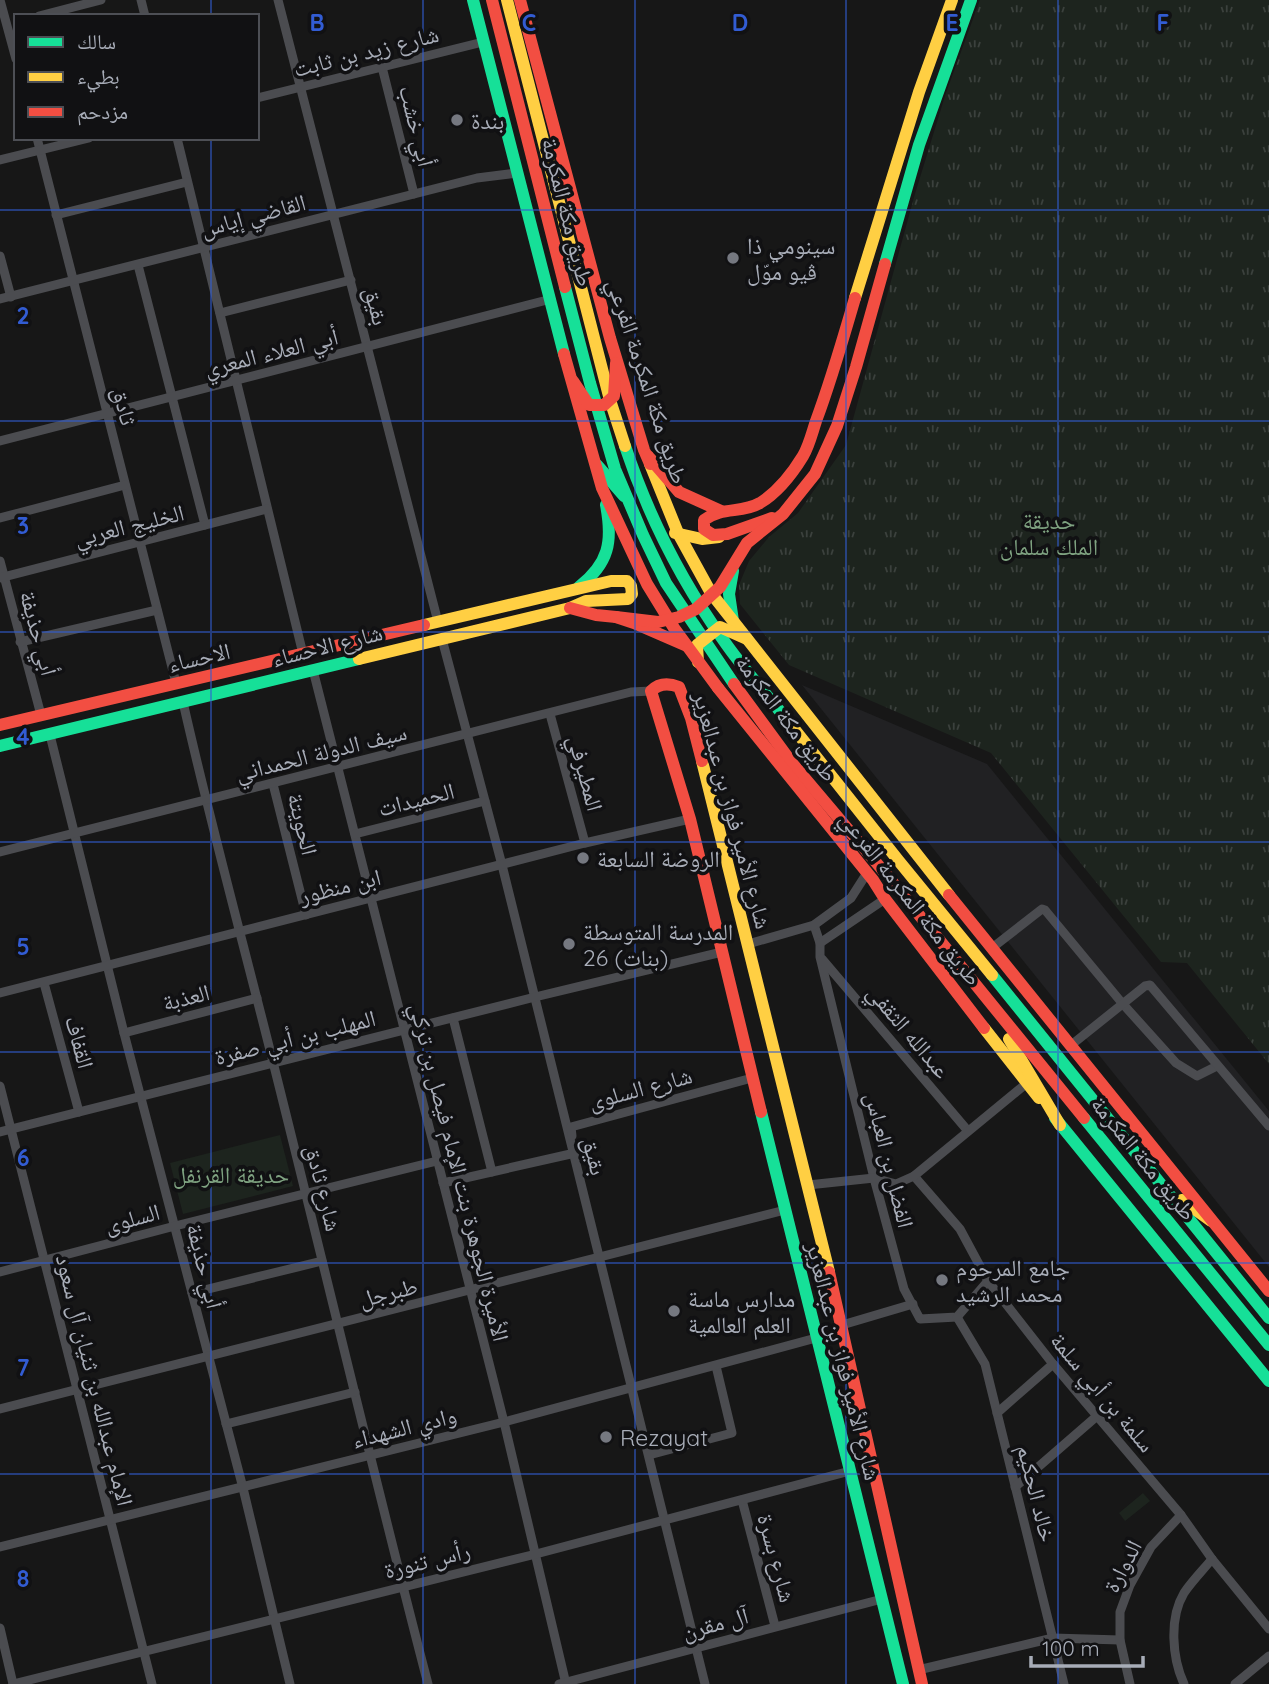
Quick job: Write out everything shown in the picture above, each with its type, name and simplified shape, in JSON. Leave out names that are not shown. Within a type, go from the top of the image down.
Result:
[{"type":"main road","name":"طريق مكة المكرمة الفرعي","points":[[473,0],[569,375],[602,488],[647,584],[718,688],[867,873],[1060,1125],[1269,1381]]},
{"type":"main road","name":"طريق مكة المكرمة","points":[[492,0],[590,383],[615,469],[666,583],[747,703],[792,763],[885,873],[1269,1345]]},
{"type":"main road","name":"طريق مكة المكرمة","points":[[507,0],[610,400],[637,481],[694,596],[725,643],[1269,1318]]},
{"type":"main road","name":"طريق مكة المكرمة الفرعي","points":[[520,0],[643,450],[678,533],[712,594],[992,948],[1269,1291]]},
{"type":"main road","points":[[727,534],[713,535],[704,529],[704,520],[722,511],[746,509],[759,504],[782,486],[804,454],[824,403],[919,92],[951,0]]},
{"type":"main road","points":[[570,608],[596,615],[658,622],[680,617],[696,609],[720,587],[747,542],[783,514],[816,474],[837,426],[919,145],[971,0]]},
{"type":"main road","points":[[875,232],[893,238]]},
{"type":"main road","points":[[569,375],[589,405],[604,405],[614,396],[617,360]]},
{"type":"main road","points":[[643,450],[679,492],[722,511]]},
{"type":"main road","points":[[595,462],[638,510],[654,522],[690,538],[711,540],[774,517],[789,507]]},
{"type":"main road","points":[[575,590],[588,581],[602,565],[611,542],[610,520],[602,488]]},
{"type":"main road","points":[[627,581],[647,584],[730,617],[729,594],[733,567]]},
{"type":"main road","name":"الاحساء","points":[[0,725],[611,581],[627,581]]},
{"type":"main road","name":"شارع الاحساء","points":[[0,746],[570,608],[586,601],[628,599],[632,594],[627,581]]},
{"type":"main road","points":[[616,617],[687,646]]},
{"type":"main road","points":[[698,662],[697,645],[720,628],[747,639]]},
{"type":"main road","name":"شارع الأمير فواز بن عبدالعزير","points":[[903,1684],[690,818],[651,691],[659,685],[672,684],[679,687],[691,718],[842,1325],[922,1684]]},
{"type":"main road","points":[[959,964],[1035,1081],[1060,1125]]},
{"type":"main road","points":[[1072,1073],[1186,1204],[1211,1221]]},
{"type":"street","points":[[0,0],[14,51]]},
{"type":"street","points":[[47,14],[101,0]]},
{"type":"street","name":"بقيق","points":[[278,0],[438,622]]},
{"type":"street","name":"شارع زيد بن ثابت","points":[[259,98],[483,42]]},
{"type":"street","name":"أبي خشب","points":[[382,67],[414,194]]},
{"type":"street","name":"ثادق","points":[[38,140],[176,683]]},
{"type":"street","points":[[0,160],[81,140]]},
{"type":"street","points":[[177,140],[303,654]]},
{"type":"street","name":"القاضي إياس","points":[[0,299],[477,178],[517,173]]},
{"type":"street","points":[[56,215],[187,182]]},
{"type":"street","points":[[0,256],[11,297]]},
{"type":"street","points":[[138,265],[205,525]]},
{"type":"street","points":[[219,313],[351,280]]},
{"type":"street","name":"أبي العلاء المعري","points":[[0,441],[551,299]]},
{"type":"street","points":[[0,518],[125,485]]},
{"type":"street","name":"الخليج العربي","points":[[2,577],[267,509]]},
{"type":"street","name":"أبي حذيفة","points":[[0,561],[2,577],[41,715]]},
{"type":"street","points":[[20,642],[157,610]]},
{"type":"street","name":"بقيق","points":[[442,639],[575,1153],[705,1684]]},
{"type":"street","name":"الأميرة الجوهرة بنت الإمام فيصل بن تركي","points":[[313,670],[504,1422],[564,1683]]},
{"type":"street","name":"سيف الدولة الحمداني","points":[[0,852],[631,692],[651,691]]},
{"type":"street","name":"شارع ثادق","points":[[183,702],[428,1684]]},
{"type":"street","name":"المطيرفي","points":[[550,714],[585,843]]},
{"type":"street","name":"أبي حذيفة","points":[[50,735],[140,1096],[243,1488],[290,1684]]},
{"type":"street","name":"الحويتة","points":[[273,784],[306,915]]},
{"type":"street","name":"الحميدات","points":[[355,834],[485,801]]},
{"type":"street","name":"ابن منظور","points":[[0,993],[690,818]]},
{"type":"street","points":[[748,944],[814,925],[851,898],[867,873]]},
{"type":"street","points":[[820,943],[885,899]]},
{"type":"street","points":[[992,948],[1042,909],[1176,1063],[1197,1076],[1217,1066]]},
{"type":"street","name":"الفضل بن العباس","points":[[814,925],[874,1178],[904,1289],[912,1304]]},
{"type":"street","name":"المهلب بن أبي صفرة","points":[[0,1132],[722,952]]},
{"type":"street","name":"عبدالله الثقفي","points":[[820,957],[968,1131]]},
{"type":"street","name":"القفاف","points":[[44,983],[79,1112]]},
{"type":"street","points":[[1070,1045],[1122,1003],[1150,985],[1269,1126]]},
{"type":"street","name":"العذبة","points":[[124,1033],[257,998]]},
{"type":"street","points":[[453,1018],[492,1172]]},
{"type":"street","name":"شارع السلوى","points":[[575,1153],[571,1127],[752,1078]]},
{"type":"street","points":[[808,1185],[874,1178],[896,1184],[914,1176],[1027,1083]]},
{"type":"street","name":"الإمام عبدالله بن ثنيان آل سعود","points":[[0,1086],[152,1684]]},
{"type":"street","points":[[443,1183],[575,1153]]},
{"type":"street","name":"السلوى","points":[[0,1272],[437,1161]]},
{"type":"street","name":"سلمة بن أبي سلمة","points":[[914,1176],[960,1228],[988,1281],[1053,1364],[1181,1515],[1212,1559],[1269,1629]]},
{"type":"street","name":"طبرجل","points":[[0,1409],[785,1210]]},
{"type":"street","points":[[192,1293],[322,1261]]},
{"type":"street","points":[[842,1325],[912,1304],[920,1319],[957,1317],[988,1281]]},
{"type":"street","name":"خالد الحكيم","points":[[957,1317],[985,1364],[1064,1684]]},
{"type":"street","name":"وادي الشهداء","points":[[0,1547],[504,1422],[816,1338]]},
{"type":"street","points":[[998,1413],[1053,1364]]},
{"type":"street","points":[[649,1455],[732,1433],[716,1366]]},
{"type":"street","points":[[226,1424],[355,1392]]},
{"type":"street","points":[[1016,1487],[1097,1416]]},
{"type":"street","name":"رأس تنورة","points":[[13,1684],[536,1554],[850,1471]]},
{"type":"street","name":"شارع بسرة","points":[[742,1500],[775,1626]]},
{"type":"street","name":"الدوارة","points":[[1130,1684],[1120,1640],[1120,1612],[1129,1586],[1151,1547],[1181,1515]]},
{"type":"street","points":[[1184,1684],[1178,1671],[1174,1648],[1178,1608],[1182,1596],[1212,1559]]},
{"type":"street","name":"آل مقرن","points":[[564,1683],[882,1599]]},
{"type":"street","points":[[0,1628],[13,1684]]},
{"type":"street","points":[[918,1670],[1053,1638],[1120,1640]]},
{"type":"street","points":[[1235,1684],[1269,1656]]},
{"type":"shaded area","points":[[802,685],[987,764],[1269,1111],[1269,1267]]},
{"type":"green space","name":"حديقة الملك سلمان","points":[[980,0],[1269,0],[1269,1064],[1187,963],[1161,962],[991,753],[789,665],[740,604],[739,585],[749,561],[769,537],[798,513],[846,445],[915,194],[946,93]]},
{"type":"green space","name":"حديقة القرنفل","points":[[280,1135],[293,1186],[183,1214],[170,1163]]},
{"type":"green space","points":[[1143,1493],[1150,1501],[1125,1521],[1119,1513]]},
{"type":"traffic: fast","points":[[473,0],[564,354]]},
{"type":"traffic: fast","points":[[885,264],[919,145],[971,0]]},
{"type":"traffic: fast","points":[[565,287],[615,469],[643,535],[666,583],[734,684]]},
{"type":"traffic: fast","points":[[625,446],[655,522],[680,572],[732,652],[791,725]]},
{"type":"traffic: fast","points":[[597,465],[624,496]]},
{"type":"traffic: fast","points":[[579,587],[597,569],[606,551],[609,530],[606,505]]},
{"type":"traffic: fast","points":[[733,571],[729,594],[733,621]]},
{"type":"traffic: fast","points":[[0,746],[359,659]]},
{"type":"traffic: fast","points":[[992,975],[1269,1318]]},
{"type":"traffic: fast","points":[[761,1112],[903,1684]]},
{"type":"traffic: fast","points":[[1055,1118],[1269,1381]]},
{"type":"traffic: fast","points":[[1084,1118],[1269,1345]]},
{"type":"traffic: slow","points":[[507,0],[610,400],[625,446]]},
{"type":"traffic: slow","points":[[855,298],[919,92],[952,0]]},
{"type":"traffic: slow","points":[[650,464],[678,533],[711,593],[949,895]]},
{"type":"traffic: slow","points":[[675,533],[702,539],[719,537]]},
{"type":"traffic: slow","points":[[359,659],[570,608],[586,601],[628,599],[632,594],[631,586],[627,581],[611,581],[424,625]]},
{"type":"traffic: slow","points":[[698,662],[697,645],[720,627],[747,639]]},
{"type":"traffic: slow","points":[[791,725],[992,975]]},
{"type":"traffic: slow","points":[[702,761],[829,1272]]},
{"type":"traffic: slow","points":[[984,1028],[1039,1098]]},
{"type":"traffic: slow","points":[[1009,1039],[1060,1125]]},
{"type":"traffic: slow","points":[[1182,1200],[1211,1221]]},
{"type":"traffic: jam","points":[[492,0],[565,287]]},
{"type":"traffic: jam","points":[[520,0],[610,338],[650,464]]},
{"type":"traffic: jam","points":[[616,617],[658,622],[696,609],[720,587],[747,543],[783,514],[815,474],[837,426],[885,264]]},
{"type":"traffic: jam","points":[[772,518],[727,534],[713,535],[704,529],[704,520],[711,516],[753,506],[767,499],[799,463],[832,375],[855,298]]},
{"type":"traffic: jam","points":[[564,354],[602,488],[647,584],[674,628],[718,688]]},
{"type":"traffic: jam","points":[[573,381],[589,405],[604,405],[614,396],[616,363]]},
{"type":"traffic: jam","points":[[648,456],[679,492],[721,511]]},
{"type":"traffic: jam","points":[[570,608],[616,617],[687,646]]},
{"type":"traffic: jam","points":[[0,725],[424,625]]},
{"type":"traffic: jam","points":[[702,761],[691,718],[679,687],[664,684],[657,686],[651,691],[690,819],[761,1112]]},
{"type":"traffic: jam","points":[[734,684],[792,763],[1084,1118]]},
{"type":"traffic: jam","points":[[718,688],[873,880],[984,1028]]},
{"type":"traffic: jam","points":[[949,895],[1269,1291]]},
{"type":"traffic: jam","points":[[829,1272],[922,1684]]},
{"type":"place","name":"بندة","points":[[457,120]]},
{"type":"place","name":"سينومي ذا ڤيو موّل","points":[[733,258]]},
{"type":"place","name":"الروضة السابعة","points":[[583,858]]},
{"type":"place","name":"المدرسة المتوسطة 26 (بنات)","points":[[569,944]]},
{"type":"place","name":"جامع المرحوم محمد الرشيد","points":[[942,1280]]},
{"type":"place","name":"مدارس ماسة العلم العالمية","points":[[674,1311]]},
{"type":"place","name":"Rezayat","points":[[606,1437]]}]
